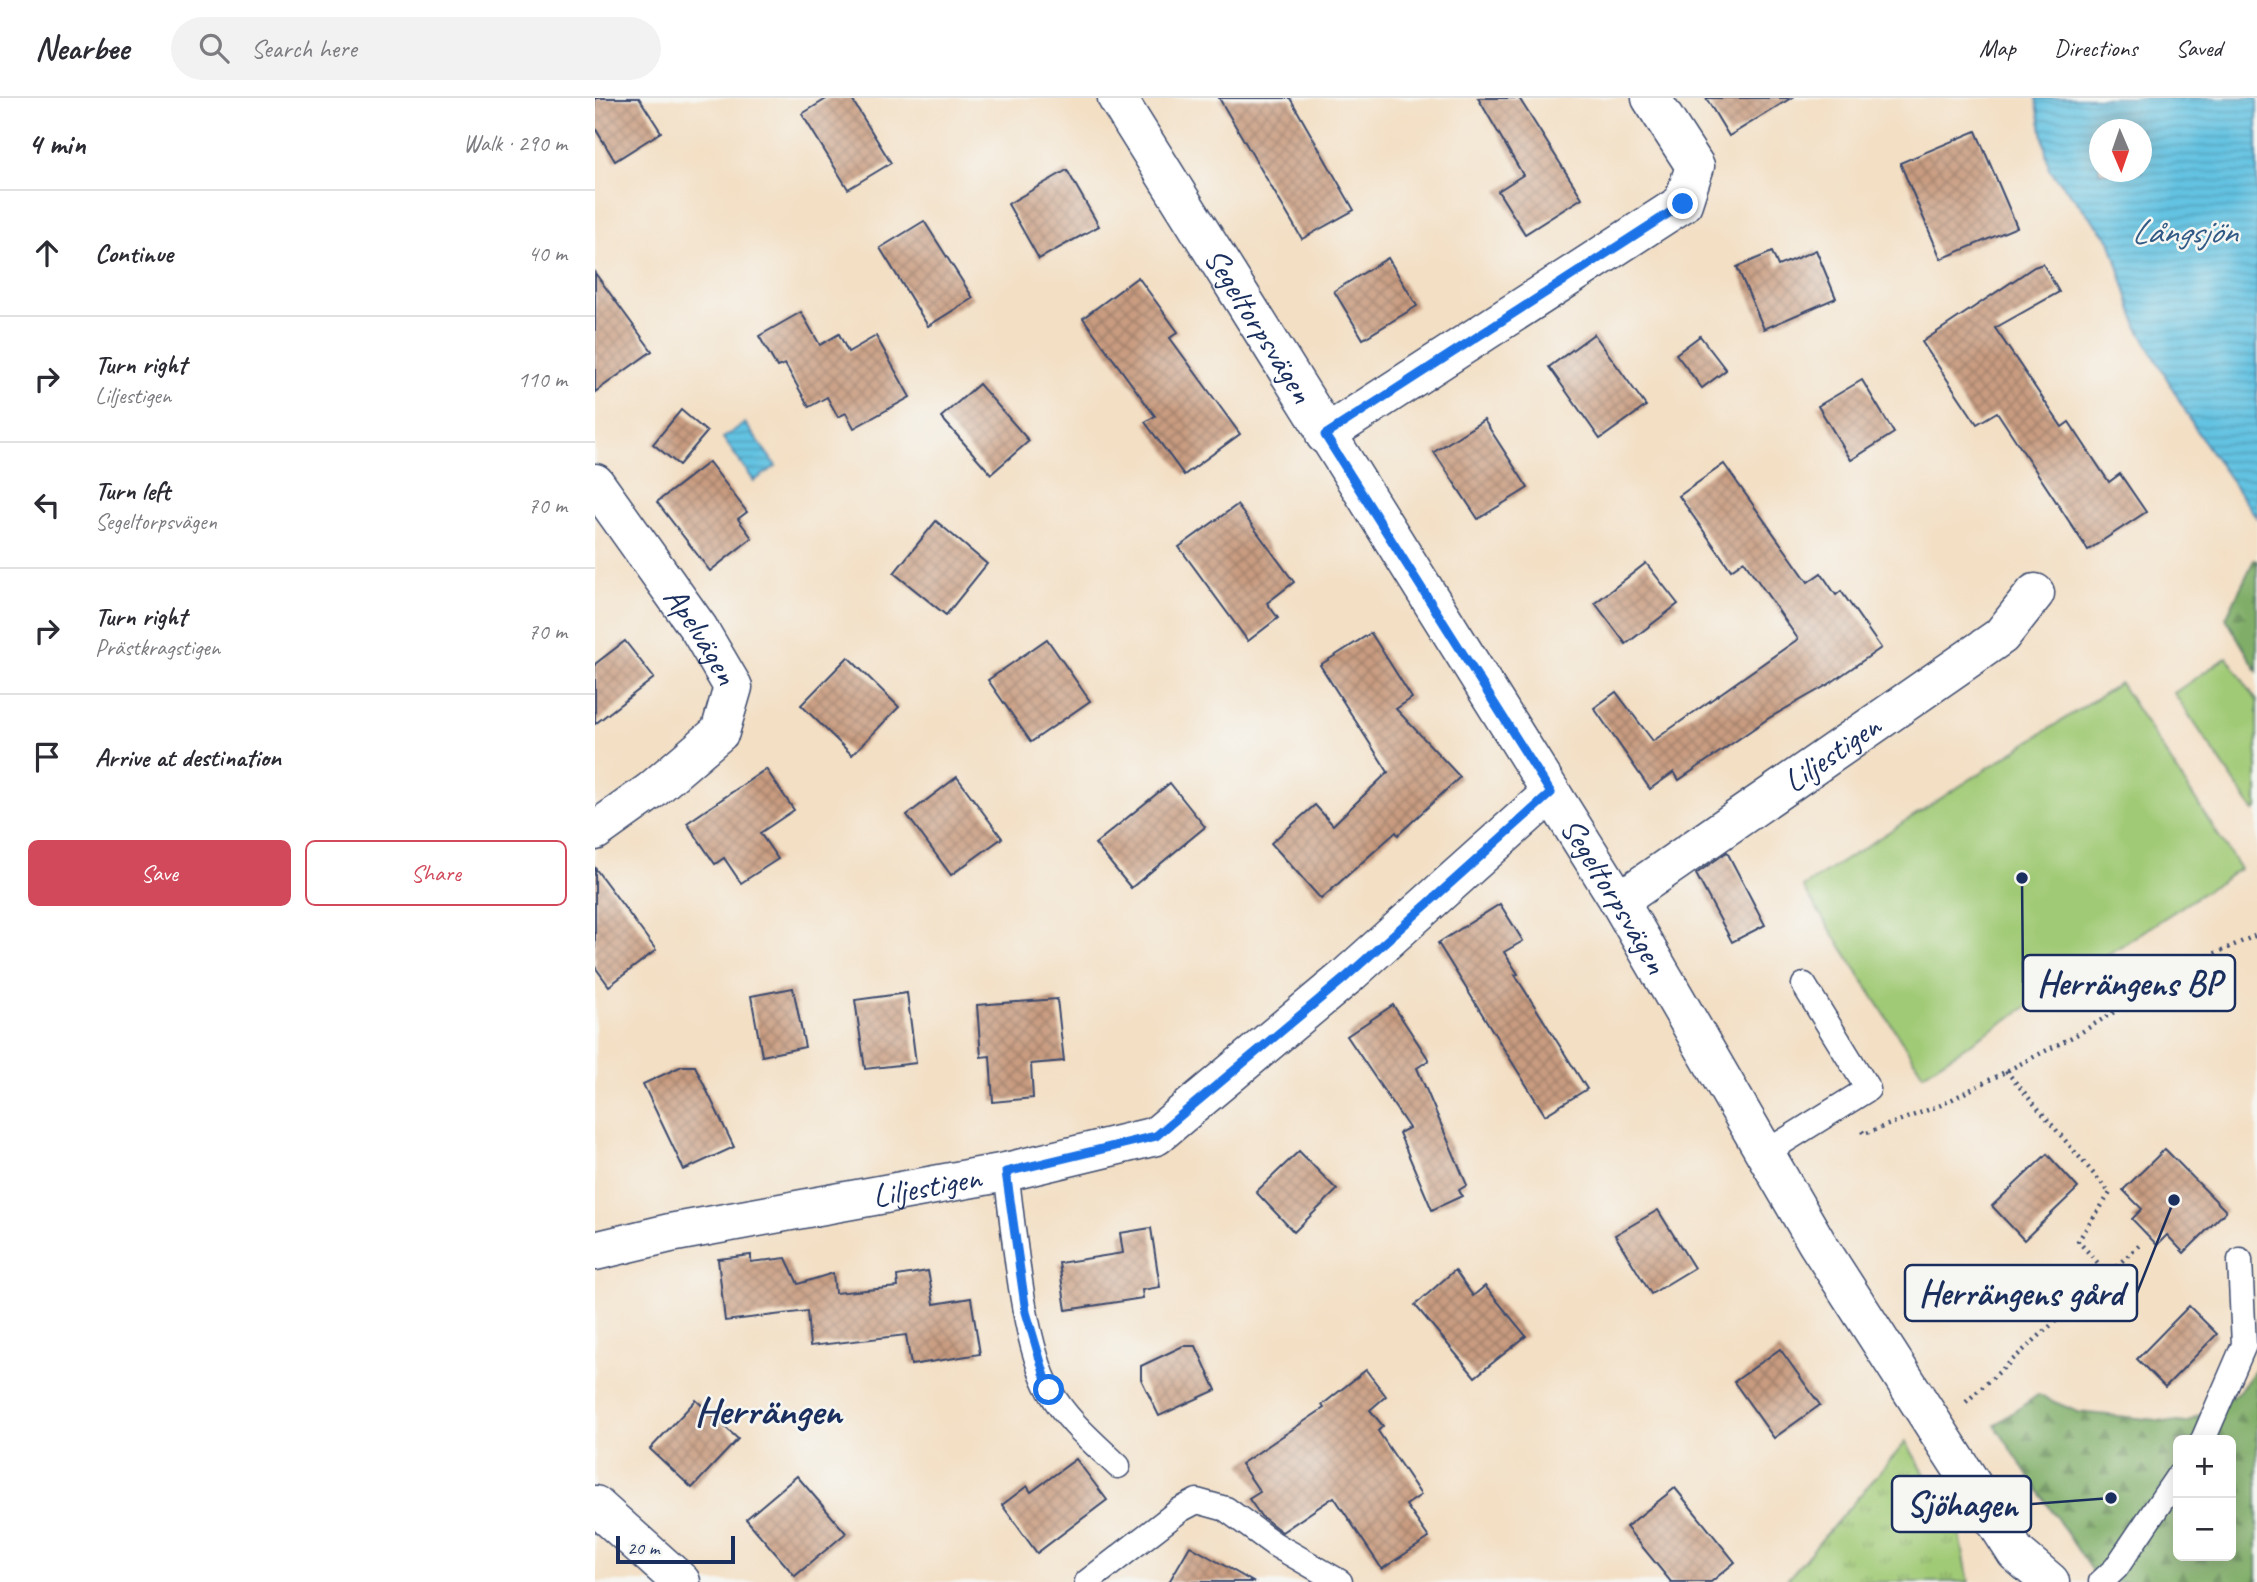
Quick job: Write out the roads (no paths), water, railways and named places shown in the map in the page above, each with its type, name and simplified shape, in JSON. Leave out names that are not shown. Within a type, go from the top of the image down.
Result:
[{"type":"street","name":"Segeltorpsvägen","points":[[1117,98],[1325,435],[1619,901],[1817,1243],[1936,1429],[2015,1568],[2050,1582]]},
{"type":"street","points":[[1325,435],[1683,204],[1695,166],[1651,98]]},
{"type":"street","name":"Apelvägen","points":[[595,483],[699,629],[733,687],[720,732],[651,791],[595,831]]},
{"type":"street","name":"Liljestigen","points":[[1619,901],[2001,636],[2035,593]]},
{"type":"street","name":"Liljestigen","points":[[595,1251],[670,1233],[1006,1172],[1156,1136],[1346,977],[1551,793]]},
{"type":"street","points":[[595,1504],[681,1582]]},
{"type":"lane","points":[[1765,1153],[1868,1089],[1804,985]]},
{"type":"lane","points":[[1006,1172],[1026,1312],[1049,1390],[1071,1421],[1118,1466]]},
{"type":"lane","points":[[2205,1435],[2244,1345],[2240,1260]]},
{"type":"lane","points":[[2101,1582],[2116,1568],[2173,1483]]},
{"type":"lane","points":[[1087,1582],[1179,1510],[1197,1501],[1226,1509],[1274,1544],[1340,1582]]},
{"type":"water","name":"Långsjön","points":[[2036,98],[2257,98],[2257,518],[2199,435],[2137,326],[2110,240],[2049,169]]},
{"type":"water","points":[[745,423],[776,466],[754,481],[723,438]]},
{"type":"place","name":"Herrängens BP","points":[[2022,878]]},
{"type":"place","name":"Herrängens gård","points":[[2174,1200]]},
{"type":"place","name":"Sjöhagen","points":[[2111,1498]]},
{"type":"district","name":"Herrängen","points":[[768,1411]]}]
